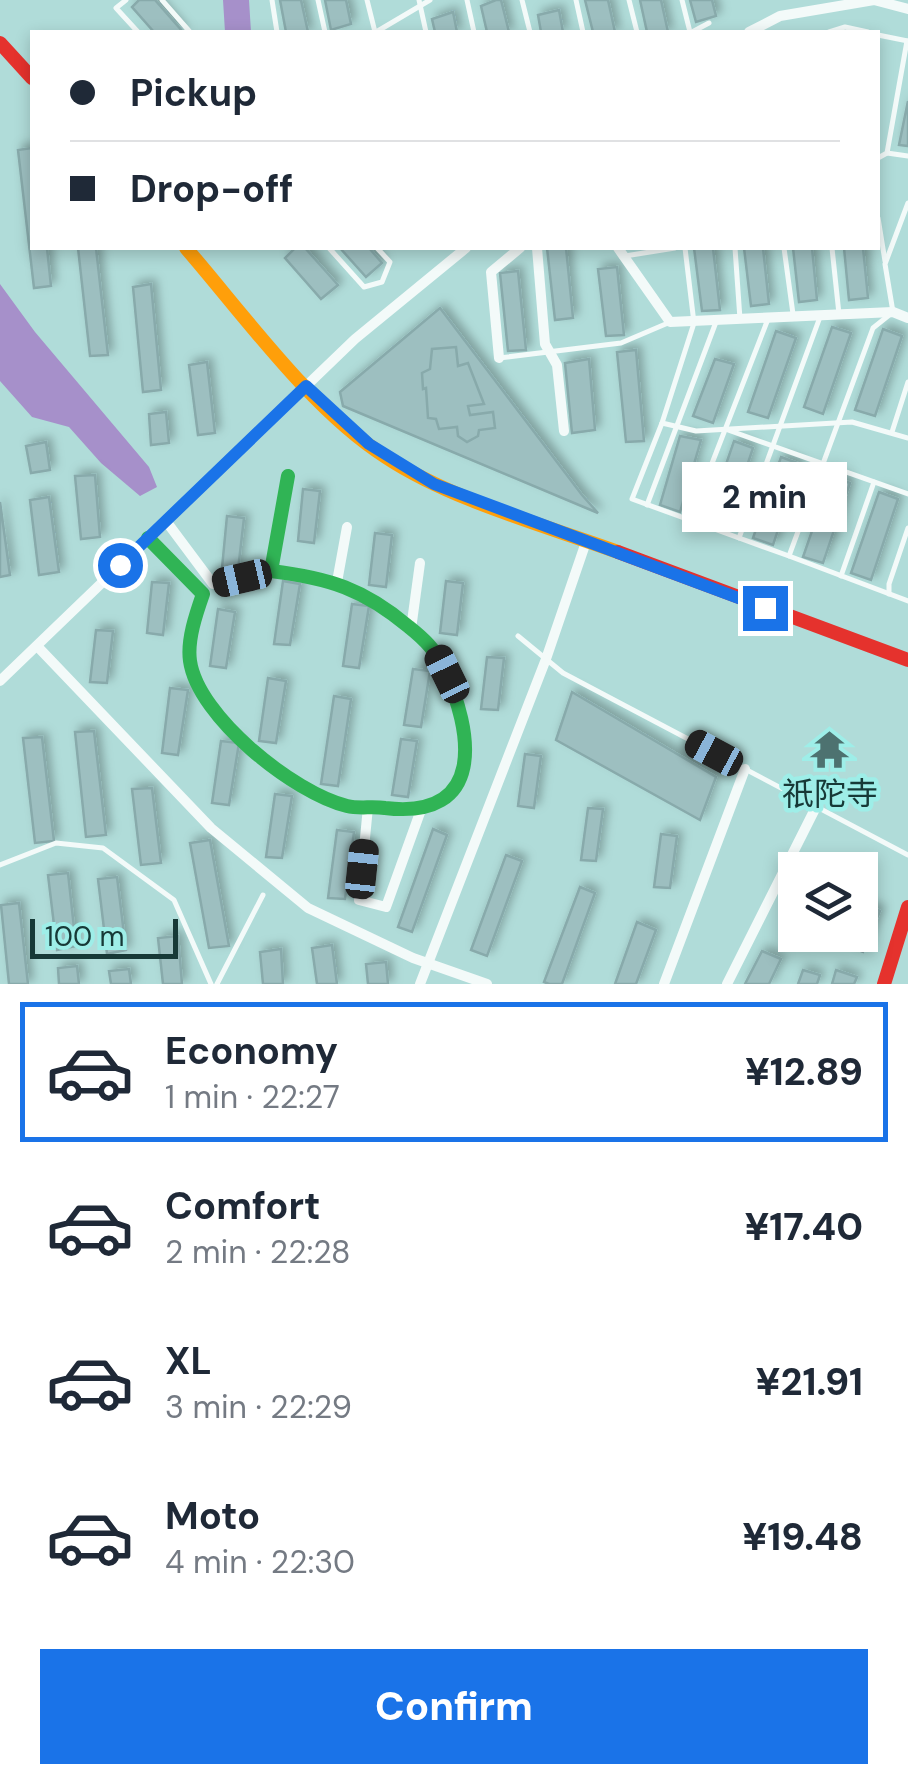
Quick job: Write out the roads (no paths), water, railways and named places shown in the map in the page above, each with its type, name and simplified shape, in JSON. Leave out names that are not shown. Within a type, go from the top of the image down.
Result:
[{"type":"street","points":[[753,30],[780,16],[874,0],[908,9]]},
{"type":"street","points":[[0,43],[30,76]]},
{"type":"street","points":[[188,250],[306,386],[375,448],[434,484],[908,660]]},
{"type":"street","points":[[0,682],[355,339],[464,250]]},
{"type":"street","points":[[499,358],[492,272],[518,250]]},
{"type":"street","points":[[536,250],[545,344],[556,365],[564,431]]},
{"type":"street","points":[[621,252],[670,322],[893,312],[908,318]]},
{"type":"street","points":[[270,572],[288,476]]},
{"type":"street","points":[[148,538],[202,594],[190,660],[200,694],[220,720],[308,788],[347,806],[409,811],[439,803],[458,786],[467,763],[465,725],[456,692],[438,654],[411,629],[372,596],[326,577],[270,572],[213,584],[166,521]]},
{"type":"street","points":[[338,582],[347,527]]},
{"type":"street","points":[[420,984],[546,659],[586,542]]},
{"type":"street","points":[[411,629],[420,563]]},
{"type":"street","points":[[37,646],[211,828],[308,908],[427,963],[487,984]]},
{"type":"street","points":[[664,984],[744,769]]},
{"type":"street","points":[[368,807],[359,900],[386,908],[422,808]]},
{"type":"street","points":[[727,984],[816,807]]},
{"type":"street","points":[[884,984],[908,907]]},
{"type":"lane","points":[[126,0],[116,8],[136,30]]},
{"type":"lane","points":[[162,0],[188,30]]},
{"type":"lane","points":[[272,0],[277,30]]},
{"type":"lane","points":[[318,0],[325,30]]},
{"type":"lane","points":[[366,0],[374,30]]},
{"type":"lane","points":[[378,30],[419,2],[430,0]]},
{"type":"lane","points":[[467,0],[474,30]]},
{"type":"lane","points":[[522,0],[530,30]]},
{"type":"lane","points":[[576,0],[583,30]]},
{"type":"lane","points":[[630,0],[638,30]]},
{"type":"lane","points":[[682,0],[690,30]]},
{"type":"lane","points":[[419,2],[426,30]]},
{"type":"lane","points":[[695,30],[709,23]]},
{"type":"lane","points":[[880,34],[908,41],[886,154]]},
{"type":"lane","points":[[880,157],[908,156]]},
{"type":"lane","points":[[885,264],[908,203]]},
{"type":"lane","points":[[790,556],[873,328],[893,312],[880,231]]},
{"type":"lane","points":[[331,250],[364,288],[382,282],[390,262],[379,250]]},
{"type":"lane","points":[[621,252],[641,250]]},
{"type":"lane","points":[[685,250],[694,323],[632,500],[908,602]]},
{"type":"lane","points":[[735,250],[740,321]]},
{"type":"lane","points":[[784,250],[793,318]]},
{"type":"lane","points":[[832,250],[839,316]]},
{"type":"lane","points":[[739,538],[820,316]]},
{"type":"lane","points":[[690,520],[768,320]]},
{"type":"lane","points":[[499,358],[621,343],[670,322]]},
{"type":"lane","points":[[647,505],[716,322]]},
{"type":"lane","points":[[892,432],[908,382]]},
{"type":"lane","points":[[662,423],[696,431],[852,422],[908,438]]},
{"type":"lane","points":[[725,430],[908,494]]},
{"type":"lane","points":[[841,576],[874,482]]},
{"type":"lane","points":[[889,594],[908,528]]},
{"type":"lane","points":[[518,636],[563,673],[908,856]]},
{"type":"lane","points":[[0,865],[56,844],[103,848],[174,900],[214,984]]},
{"type":"lane","points":[[214,984],[263,896]]},
{"type":"place","name":"祇陀寺","points":[[830,749]]}]
